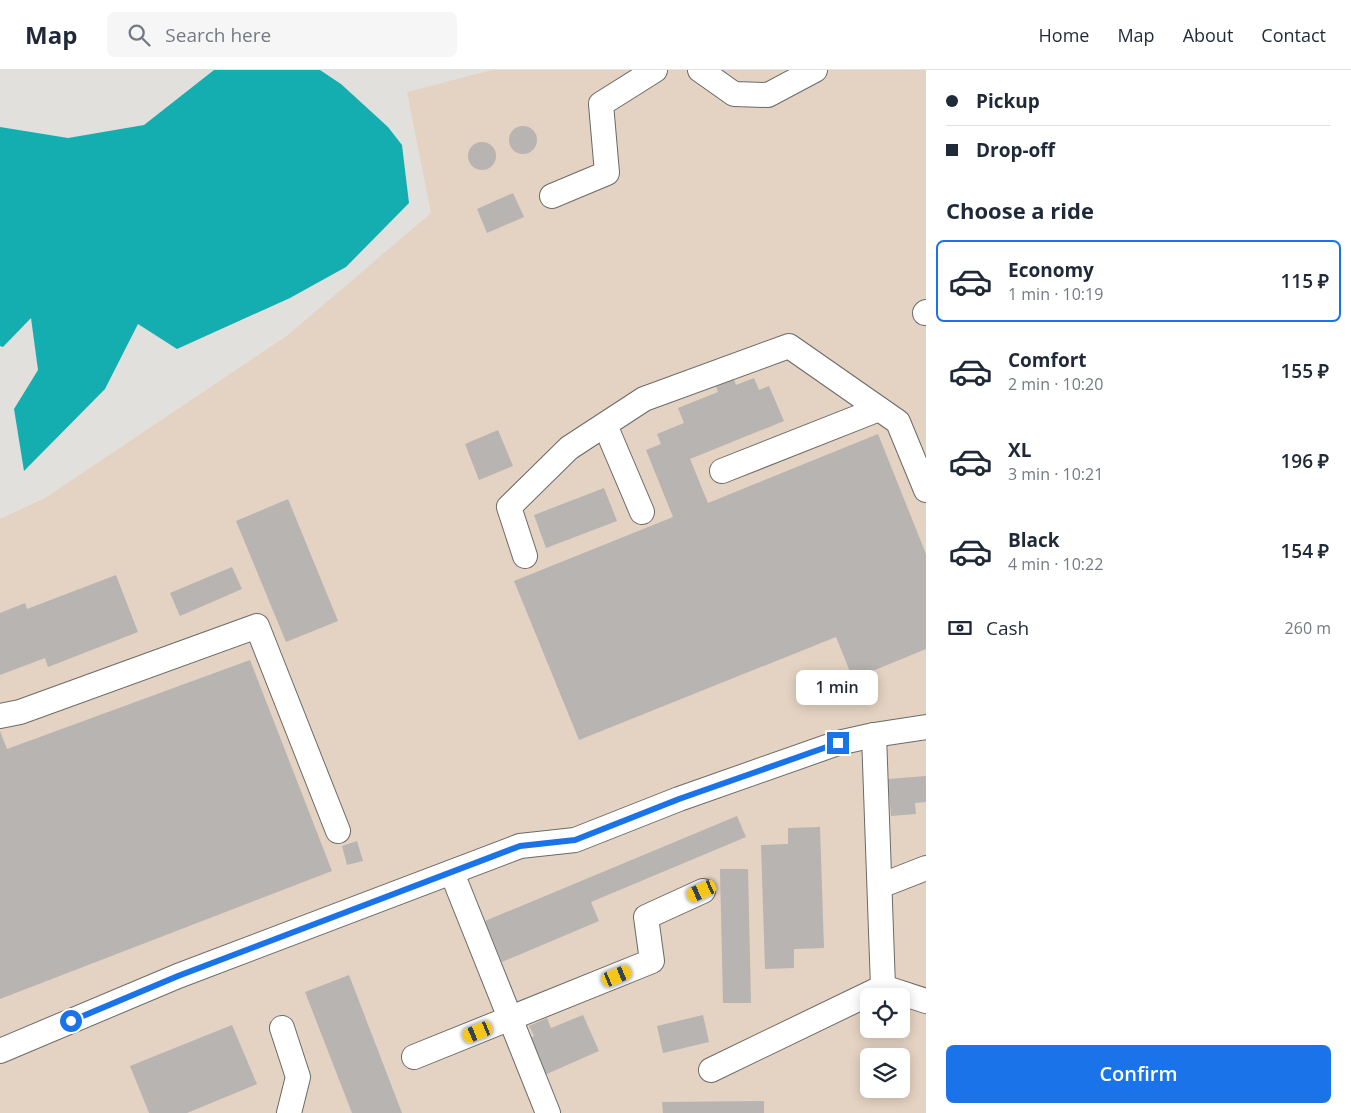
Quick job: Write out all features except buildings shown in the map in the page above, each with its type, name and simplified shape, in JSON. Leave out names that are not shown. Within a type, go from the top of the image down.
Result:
[{"type":"lane","points":[[552,196],[607,173],[601,104],[655,70]]},
{"type":"lane","points":[[700,70],[734,94],[768,96],[816,70]]},
{"type":"lane","points":[[525,556],[509,507],[569,448],[644,399],[789,346],[898,422],[926,490]]},
{"type":"lane","points":[[722,471],[880,409]]},
{"type":"lane","points":[[605,425],[642,512]]},
{"type":"lane","points":[[0,716],[20,712],[257,626],[338,831]]},
{"type":"lane","points":[[0,1051],[178,976],[520,846],[575,840],[679,799],[838,743],[874,734],[926,727]]},
{"type":"lane","points":[[874,734],[882,986]]},
{"type":"lane","points":[[880,886],[926,868]]},
{"type":"lane","points":[[452,873],[548,1113]]},
{"type":"lane","points":[[414,1058],[652,961],[646,917],[702,891]]},
{"type":"lane","points":[[711,1070],[882,986],[926,1002]]},
{"type":"lane","points":[[282,1028],[298,1077],[288,1113]]},
{"type":"shaded area","points":[[492,70],[926,70],[926,1113],[0,1113],[0,519],[45,498],[288,335],[431,213],[407,92]]},
{"type":"water","points":[[214,70],[320,70],[341,84],[388,127],[402,145],[409,203],[346,267],[290,298],[177,349],[138,324],[105,389],[24,471],[14,409],[38,370],[31,318],[3,347],[0,346],[0,127],[68,138],[144,125]]},
{"type":"route","points":[[71,1021],[178,976],[520,846],[575,840],[679,799],[838,743]]}]
